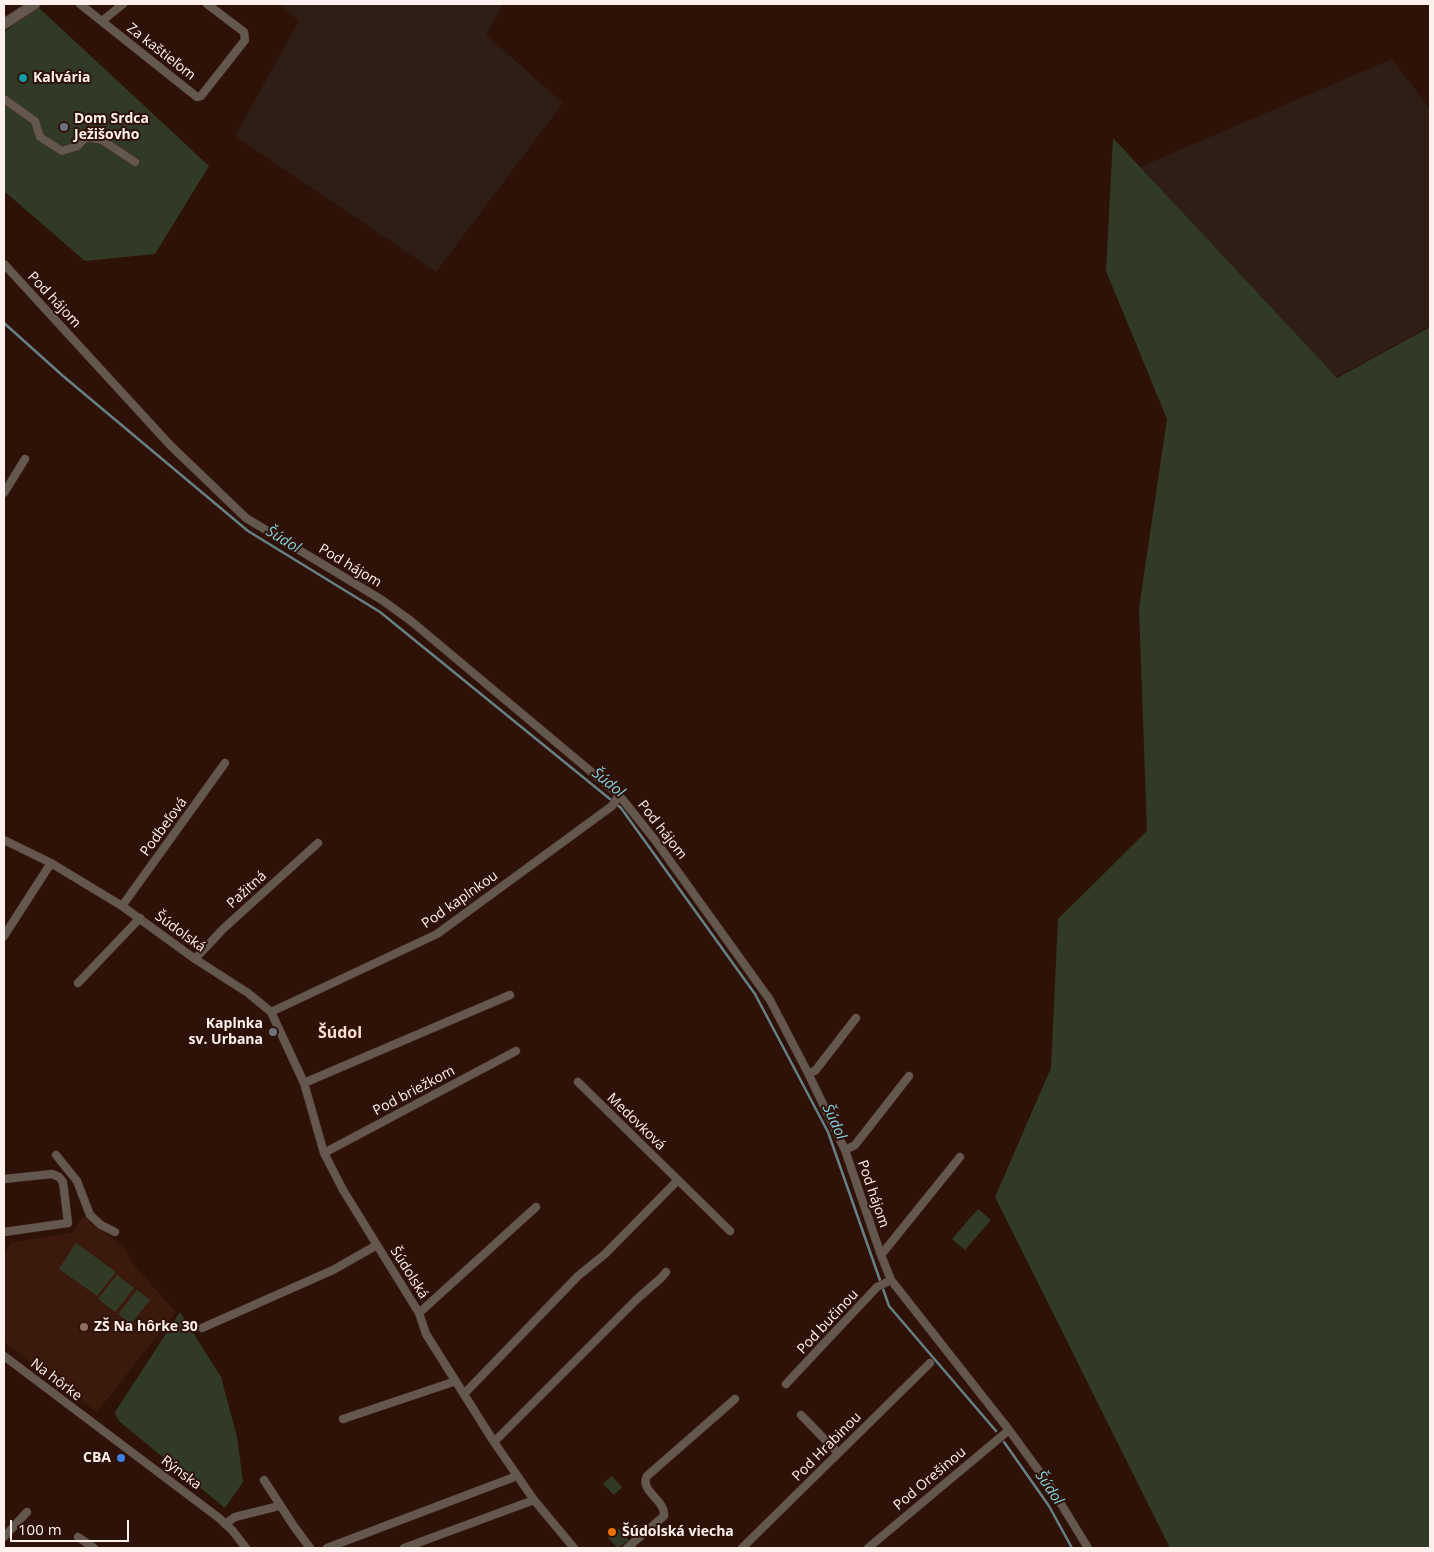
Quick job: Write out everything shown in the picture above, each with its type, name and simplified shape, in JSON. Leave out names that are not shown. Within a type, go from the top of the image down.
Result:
[{"type":"street","points":[[4,24],[36,4]]},
{"type":"street","name":"Za kaštieľom","points":[[80,4],[197,97],[201,96],[245,40],[244,32],[207,4]]},
{"type":"street","name":"Za kaštieľom","points":[[102,21],[123,4]]},
{"type":"street","points":[[4,99],[35,121],[40,137],[62,151],[78,146],[88,138],[102,140],[135,162]]},
{"type":"street","name":"Pod hájom","points":[[4,264],[170,445],[246,518],[382,600],[411,622],[618,797],[656,840],[770,1000],[808,1073],[845,1150],[881,1255],[884,1283],[1009,1430],[1050,1486],[1088,1548]]},
{"type":"street","points":[[4,493],[25,458]]},
{"type":"street","name":"Podbeľová","points":[[122,906],[225,763]]},
{"type":"street","name":"Pod kaplnkou","points":[[271,1012],[437,934],[612,806],[618,797]]},
{"type":"street","name":"Šúdolská","points":[[4,840],[50,863],[122,906],[195,959],[248,993],[271,1012],[304,1083],[324,1152],[343,1190],[419,1313],[426,1334],[494,1442],[534,1500],[574,1548]]},
{"type":"street","name":"Pažitná","points":[[195,959],[223,929],[318,843]]},
{"type":"street","points":[[4,936],[50,863]]},
{"type":"street","points":[[78,983],[140,918]]},
{"type":"street","points":[[304,1083],[510,995]]},
{"type":"street","points":[[808,1073],[815,1071],[856,1018]]},
{"type":"street","name":"Pod briežkom","points":[[324,1152],[516,1051]]},
{"type":"street","points":[[845,1150],[855,1145],[909,1076]]},
{"type":"street","name":"Medovková","points":[[578,1082],[730,1231]]},
{"type":"street","points":[[56,1156],[77,1182],[90,1215],[101,1225],[115,1232]]},
{"type":"street","points":[[881,1255],[960,1156]]},
{"type":"street","points":[[59,1177],[68,1170]]},
{"type":"street","points":[[4,1179],[52,1174],[59,1177],[63,1182],[68,1224],[4,1232]]},
{"type":"street","points":[[464,1394],[578,1276],[605,1254],[678,1180]]},
{"type":"street","name":"Šúdolská","points":[[419,1313],[536,1207]]},
{"type":"street","points":[[202,1328],[333,1270],[377,1245]]},
{"type":"street","points":[[494,1442],[666,1272]]},
{"type":"street","name":"Pod bučinou","points":[[786,1384],[884,1283]]},
{"type":"street","name":"Na hôrke","points":[[4,1356],[94,1424]]},
{"type":"street","name":"Pod Hrabinou","points":[[742,1548],[930,1363]]},
{"type":"street","points":[[343,1419],[456,1381]]},
{"type":"street","points":[[628,1548],[664,1516],[665,1511],[646,1486],[644,1480],[735,1399]]},
{"type":"street","points":[[801,1415],[838,1454]]},
{"type":"street","name":"Rýnska","points":[[94,1424],[225,1524],[246,1548]]},
{"type":"street","name":"Pod Orešinou","points":[[868,1548],[1009,1430]]},
{"type":"street","points":[[328,1548],[517,1476]]},
{"type":"street","points":[[264,1480],[279,1506],[310,1548]]},
{"type":"street","points":[[404,1548],[534,1500]]},
{"type":"street","points":[[225,1524],[235,1517],[279,1506]]},
{"type":"street","points":[[4,1537],[27,1512]]},
{"type":"street","points":[[78,1537],[94,1548]]},
{"type":"shaded area","points":[[278,4],[503,4],[486,35],[563,103],[436,272],[235,136],[299,21]]},
{"type":"shaded area","points":[[1392,59],[1430,109],[1430,326],[1333,379],[1140,167]]},
{"type":"shaded area","name":"ZŠ Na hôrke 30","points":[[84,1216],[125,1248],[133,1264],[176,1312],[97,1412],[4,1342],[4,1253],[12,1242],[71,1233]]},
{"type":"green space","points":[[38,7],[209,166],[155,254],[85,261],[4,191],[4,32]]},
{"type":"green space","points":[[1113,138],[1337,378],[1430,327],[1430,1548],[1170,1548],[995,1197],[1051,1068],[1058,919],[1147,831],[1139,608],[1167,419],[1106,271]]},
{"type":"green space","points":[[978,1209],[991,1220],[965,1250],[952,1239]]},
{"type":"green space","points":[[76,1243],[116,1272],[97,1296],[59,1269]]},
{"type":"green space","points":[[117,1275],[134,1288],[115,1312],[98,1299]]},
{"type":"green space","points":[[137,1290],[150,1300],[131,1324],[118,1314]]},
{"type":"green space","points":[[180,1312],[221,1377],[237,1437],[243,1482],[225,1508],[120,1422],[115,1412]]},
{"type":"green space","points":[[612,1476],[622,1487],[614,1495],[603,1484]]},
{"type":"green space","points":[[618,1528],[629,1540],[618,1548],[608,1538]]},
{"type":"waterway","name":"Šúdol","points":[[4,323],[63,376],[248,531],[380,612],[621,808],[755,994],[828,1132],[889,1306],[996,1431]]},
{"type":"waterway","name":"Šúdol","points":[[1004,1442],[1049,1506],[1072,1548]]},
{"type":"place","name":"Kalvária","points":[[23,78]]},
{"type":"place","name":"Dom Srdca Ježišovho","points":[[64,127]]},
{"type":"place","name":"Kaplnka sv. Urbana","points":[[273,1032]]},
{"type":"place","name":"ZŠ Na hôrke 30","points":[[84,1327]]},
{"type":"place","name":"CBA","points":[[121,1458]]},
{"type":"place","name":"Šúdolská viecha","points":[[612,1532]]},
{"type":"district","name":"Šúdol","points":[[340,1033]]}]
